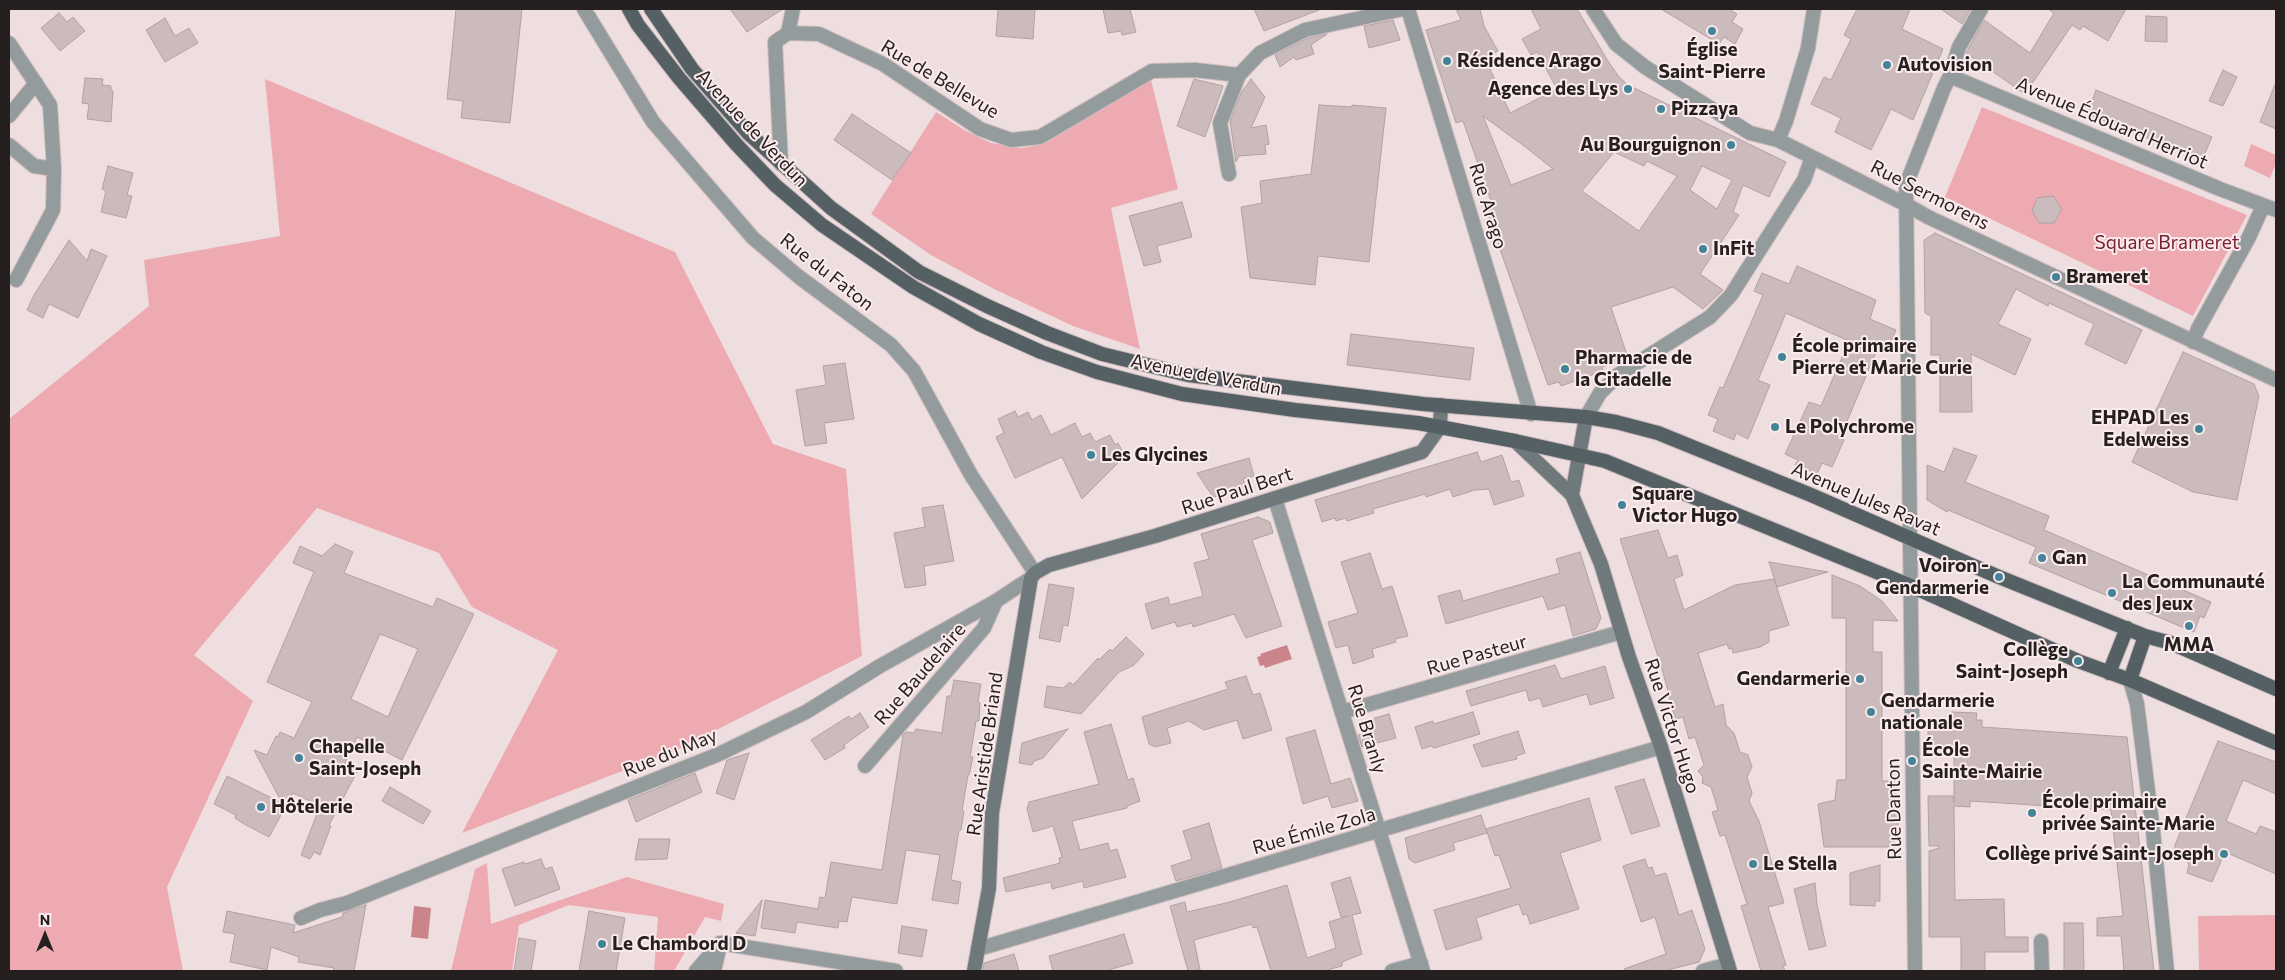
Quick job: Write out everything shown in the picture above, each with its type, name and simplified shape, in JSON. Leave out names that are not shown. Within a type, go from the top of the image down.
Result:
[{"type":"main road","name":"Avenue de Verdun","points":[[629,9],[638,25],[679,78],[736,144],[775,185],[822,225],[913,287],[979,324],[1041,352],[1098,372],[1182,394],[1295,410],[1440,427],[1515,440],[1579,454]]},
{"type":"main road","name":"Avenue de Verdun","points":[[651,9],[692,69],[748,133],[831,208],[919,272],[1047,333],[1102,354],[1188,375],[1441,406],[1586,417]]},
{"type":"main road","points":[[1440,427],[1441,406]]},
{"type":"main road","points":[[1572,495],[1586,417]]},
{"type":"main road","name":"Avenue Jules Ravat","points":[[1586,417],[1658,432],[1811,495],[1910,539],[2145,636],[2171,644],[2276,689]]},
{"type":"main road","name":"Rue Paul Bert","points":[[1033,576],[1058,562],[1155,536],[1422,452],[1440,427]]},
{"type":"main road","name":"Rue Victor Hugo","points":[[1515,440],[1572,495],[1601,564],[1621,632],[1661,747],[1729,968]]},
{"type":"main road","points":[[1579,454],[1605,461],[1911,586],[2109,673],[2130,680],[2276,743]]},
{"type":"main road","name":"Rue Aristide Briand","points":[[974,971],[989,888],[992,813],[1033,576]]},
{"type":"main road","points":[[2109,673],[2127,628]]},
{"type":"main road","points":[[2130,680],[2145,636]]},
{"type":"street","name":"Rue du Faton","points":[[584,9],[653,122],[753,238],[798,277],[891,345],[914,371],[970,475],[1033,576]]},
{"type":"street","points":[[781,164],[775,42],[788,33],[793,9]]},
{"type":"street","points":[[1229,174],[1220,124],[1238,75],[1260,53],[1305,30],[1403,9]]},
{"type":"street","name":"Rue Arago","points":[[1408,9],[1531,414]]},
{"type":"street","name":"Rue Sermorens","points":[[1593,9],[1616,44],[1645,67],[1750,133],[1778,140],[1907,205],[1928,218],[2276,380]]},
{"type":"street","points":[[1778,140],[1786,121],[1808,48],[1814,9]]},
{"type":"street","points":[[1907,205],[1906,185],[1950,76],[1959,47],[1981,9]]},
{"type":"street","name":"Rue de Bellevue","points":[[788,33],[819,34],[827,37],[882,64],[980,129],[1011,140],[1040,138],[1152,71],[1195,70],[1238,75]]},
{"type":"street","points":[[9,43],[50,105],[54,169],[53,210],[16,280]]},
{"type":"street","name":"Avenue Édouard Herriot","points":[[1950,76],[2270,208]]},
{"type":"street","points":[[9,116],[36,83]]},
{"type":"street","points":[[9,145],[34,166],[54,169]]},
{"type":"street","points":[[1586,417],[1600,393],[1618,375],[1710,317],[1731,295],[1804,180],[1812,157]]},
{"type":"street","name":"Rue Danton","points":[[1907,205],[1915,971]]},
{"type":"street","points":[[2193,342],[2198,329],[2249,237],[2270,208]]},
{"type":"street","name":"Rue Branly","points":[[1275,498],[1422,967]]},
{"type":"street","name":"Rue du May","points":[[300,918],[356,899],[719,754],[806,712],[880,666],[996,601],[1033,576]]},
{"type":"street","name":"Rue Baudelaire","points":[[865,766],[984,628],[996,601]]},
{"type":"street","name":"Rue Pasteur","points":[[1342,712],[1621,632]]},
{"type":"street","points":[[2130,680],[2137,704],[2142,743],[2167,971]]},
{"type":"street","name":"Rue Émile Zola","points":[[978,949],[1379,832],[1661,747]]},
{"type":"street","points":[[2041,941],[2042,971]]},
{"type":"street","points":[[696,971],[720,943]]},
{"type":"street","points":[[714,971],[720,943]]},
{"type":"street","points":[[720,943],[896,971]]},
{"type":"street","points":[[1392,971],[1422,967]]},
{"type":"street","points":[[1703,971],[1729,968]]},
{"type":"green space","points":[[265,79],[675,252],[773,444],[846,469],[862,656],[679,749],[462,833],[558,650],[472,607],[439,553],[317,508],[194,655],[253,701],[167,887],[183,971],[9,971],[9,419],[149,306],[144,260],[280,236]]},
{"type":"green space","points":[[1151,80],[1178,189],[1111,208],[1140,349],[1073,326],[994,289],[931,255],[871,214],[936,112],[966,131],[991,143],[1021,148],[1044,144]]},
{"type":"green space","name":"Square Brameret","points":[[1982,107],[2247,215],[2193,316],[1945,197]]},
{"type":"green space","points":[[2251,144],[2276,155],[2276,163],[2270,178],[2244,166]]},
{"type":"green space","points":[[487,863],[491,924],[627,877],[724,904],[721,921],[705,917],[674,971],[654,971],[658,917],[569,905],[519,925],[512,971],[451,971],[475,869]]},
{"type":"green space","points":[[2276,915],[2276,971],[2199,971],[2198,916]]},
{"type":"shaded area","points":[[1287,645],[1292,659],[1265,668],[1264,665],[1260,666],[1257,657],[1261,656],[1260,654]]},
{"type":"shaded area","points":[[414,906],[431,908],[428,939],[411,937]]},
{"type":"building","points":[[456,9],[522,9],[510,123],[461,118],[463,101],[447,99]]},
{"type":"building","points":[[730,9],[783,9],[747,32]]},
{"type":"building","points":[[998,9],[1035,9],[1033,39],[996,36]]},
{"type":"building","points":[[1103,9],[1130,9],[1136,32],[1122,35],[1121,31],[1108,33]]},
{"type":"building","points":[[1254,9],[1319,9],[1319,10],[1264,31]]},
{"type":"building","points":[[1456,9],[1480,9],[1484,26],[1498,51],[1485,58],[1510,113],[1557,89],[1537,52],[1531,55],[1522,39],[1541,29],[1531,9],[1577,9],[1608,61],[1619,77],[1628,85],[1786,162],[1769,197],[1743,185],[1733,212],[1739,215],[1700,274],[1723,290],[1703,309],[1673,287],[1611,307],[1628,358],[1602,367],[1603,371],[1561,386],[1559,382],[1548,385],[1484,204],[1491,201],[1463,121],[1456,123],[1426,30],[1461,20]],"holes":[[[1483,116],[1528,149],[1553,169],[1511,185]],[[1614,152],[1644,166],[1647,161],[1677,176],[1639,231],[1582,191]],[[1702,166],[1732,180],[1717,209],[1690,190]]]},
{"type":"building","name":"Église Saint-Pierre","points":[[1661,9],[1729,9],[1737,14],[1732,22],[1743,29],[1735,44],[1724,37],[1719,44]]},
{"type":"building","name":"Autovision","points":[[1857,9],[1910,9],[1902,29],[1943,49],[1913,120],[1891,109],[1871,150],[1835,132],[1841,118],[1811,104],[1824,77],[1831,80],[1851,39],[1844,35]]},
{"type":"building","points":[[1941,9],[1968,9],[1970,10],[1962,24]]},
{"type":"building","points":[[2048,9],[2126,9],[2108,41],[2083,26],[2080,30],[2072,25],[2025,94],[1966,53],[1984,20],[2030,53],[2054,13]]},
{"type":"building","points":[[59,13],[67,22],[73,17],[85,31],[60,51],[41,28]]},
{"type":"building","points":[[2146,16],[2167,17],[2167,42],[2145,41]]},
{"type":"building","points":[[165,18],[175,36],[189,28],[198,43],[165,62],[146,30]]},
{"type":"building","points":[[1393,20],[1400,40],[1369,48],[1364,26]]},
{"type":"building","points":[[1327,34],[1311,45],[1314,54],[1296,60],[1294,57],[1280,67],[1275,55],[1308,38]]},
{"type":"building","points":[[2223,70],[2237,77],[2223,106],[2209,101]]},
{"type":"building","points":[[85,78],[103,79],[102,85],[111,86],[113,91],[111,122],[87,119],[89,104],[82,103]]},
{"type":"building","points":[[1194,79],[1223,86],[1205,137],[1177,126]]},
{"type":"building","points":[[1251,79],[1265,97],[1251,128],[1266,125],[1269,144],[1265,145],[1266,154],[1239,156],[1236,162],[1230,121],[1241,93]]},
{"type":"building","points":[[2276,82],[2276,129],[2260,122]]},
{"type":"building","points":[[2096,90],[2212,137],[2202,160],[2087,114]]},
{"type":"building","points":[[1319,105],[1386,108],[1369,262],[1318,256],[1315,285],[1250,278],[1241,207],[1262,203],[1260,181],[1311,174]]},
{"type":"building","points":[[852,114],[911,153],[892,180],[834,140]]},
{"type":"building","points":[[108,166],[133,173],[127,195],[132,196],[126,218],[101,212],[106,191],[102,189]]},
{"type":"building","points":[[2053,196],[2062,209],[2054,223],[2039,223],[2032,211],[2037,198]]},
{"type":"building","points":[[1182,202],[1192,237],[1157,246],[1161,262],[1144,266],[1129,216]]},
{"type":"building","points":[[1935,233],[2142,330],[2126,364],[2085,344],[2094,324],[2049,303],[2048,306],[2016,289],[1998,324],[2031,339],[2015,375],[1971,354],[1972,412],[1940,412],[1940,355],[1931,355],[1931,316],[1925,313],[1924,240]]},
{"type":"building","points":[[69,240],[87,261],[91,249],[107,256],[78,318],[49,304],[43,318],[27,310],[34,295]]},
{"type":"building","points":[[1797,266],[1876,300],[1870,319],[1896,330],[1888,349],[1879,345],[1840,438],[1844,440],[1832,467],[1822,463],[1817,474],[1795,465],[1798,460],[1785,454],[1809,402],[1821,406],[1849,341],[1786,313],[1758,380],[1770,385],[1748,439],[1736,433],[1734,440],[1713,431],[1718,419],[1708,415],[1720,387],[1723,388],[1763,295],[1754,291],[1762,273],[1789,284]]},
{"type":"building","points":[[1351,334],[1474,348],[1470,380],[1347,365]]},
{"type":"building","name":"EHPAD Les Edelweiss","points":[[2183,352],[2254,384],[2259,396],[2237,500],[2193,492],[2132,462]]},
{"type":"building","points":[[845,363],[854,419],[824,423],[827,443],[805,446],[796,390],[826,385],[823,366]]},
{"type":"building","name":"Les Glycines","points":[[1015,411],[1018,417],[1028,412],[1032,420],[1041,415],[1051,435],[1075,423],[1082,437],[1090,433],[1095,442],[1110,435],[1115,445],[1118,443],[1125,456],[1082,499],[1062,457],[1015,478],[996,437],[1004,433],[998,419]]},
{"type":"building","points":[[1954,448],[1977,456],[1965,482],[2049,516],[2044,530],[2211,602],[2204,618],[2200,616],[2194,632],[2029,563],[2036,547],[1948,510],[1947,512],[1927,500],[1927,465],[1944,472]]},
{"type":"building","points":[[1477,452],[1481,462],[1502,455],[1511,482],[1519,480],[1524,496],[1494,505],[1489,489],[1475,490],[1453,497],[1450,489],[1426,497],[1425,494],[1373,509],[1374,513],[1347,521],[1346,518],[1336,521],[1335,518],[1322,522],[1315,500]]},
{"type":"building","points":[[1249,458],[1254,476],[1243,479],[1247,490],[1213,497],[1197,473]]},
{"type":"building","points":[[943,505],[954,561],[924,566],[926,585],[905,588],[894,533],[925,527],[922,508]]},
{"type":"building","points":[[1258,517],[1270,522],[1273,533],[1252,540],[1282,626],[1246,638],[1234,614],[1193,627],[1192,623],[1177,627],[1175,622],[1152,629],[1145,604],[1168,597],[1170,605],[1203,596],[1194,563],[1209,559],[1201,534]]},
{"type":"building","points":[[1658,530],[1668,558],[1677,555],[1683,575],[1674,579],[1684,610],[1735,585],[1774,579],[1789,625],[1769,631],[1769,642],[1760,647],[1733,653],[1732,648],[1729,649],[1727,644],[1698,653],[1715,707],[1723,704],[1726,725],[1734,733],[1740,752],[1748,755],[1752,767],[1747,777],[1752,793],[1749,801],[1759,821],[1784,903],[1768,907],[1786,965],[1783,966],[1785,971],[1761,971],[1741,906],[1747,904],[1725,835],[1720,836],[1712,812],[1718,810],[1711,787],[1702,783],[1703,777],[1698,771],[1704,765],[1695,737],[1689,739],[1683,717],[1675,719],[1663,672],[1620,539]]},
{"type":"building","points":[[335,544],[353,552],[344,573],[433,607],[437,598],[474,614],[402,760],[357,737],[345,763],[358,770],[329,825],[331,826],[320,855],[314,852],[310,859],[301,855],[320,806],[293,793],[269,837],[235,818],[236,815],[214,804],[227,776],[282,803],[254,750],[267,755],[276,736],[278,737],[280,732],[294,738],[312,702],[267,682],[314,572],[293,563],[300,546],[322,556]],"holes":[[[380,634],[418,649],[388,717],[351,699]]]},
{"type":"building","points":[[1580,552],[1601,618],[1596,629],[1573,636],[1565,605],[1548,610],[1543,596],[1446,624],[1438,596],[1460,590],[1463,601],[1560,573],[1556,559]]},
{"type":"building","points":[[1370,553],[1382,589],[1392,586],[1408,636],[1395,639],[1396,642],[1372,649],[1374,657],[1353,664],[1348,645],[1336,648],[1328,622],[1358,613],[1341,562]]},
{"type":"building","points":[[1769,562],[1828,572],[1777,587]]},
{"type":"building","points":[[1832,575],[1860,586],[1882,601],[1898,621],[1873,620],[1873,652],[1882,652],[1882,781],[1895,781],[1895,816],[1898,816],[1898,837],[1894,837],[1894,842],[1890,842],[1890,847],[1824,847],[1818,804],[1835,800],[1837,780],[1846,780],[1846,618],[1832,618]]},
{"type":"building","points":[[1049,584],[1074,588],[1068,626],[1063,625],[1060,642],[1039,638]]},
{"type":"building","points":[[1126,637],[1144,654],[1134,665],[1119,672],[1081,714],[1044,707],[1047,686],[1063,688],[1070,682],[1073,685],[1098,658],[1099,660],[1110,649],[1112,651]]},
{"type":"building","points":[[1555,665],[1561,679],[1605,666],[1614,698],[1590,705],[1587,694],[1543,707],[1540,698],[1529,701],[1526,690],[1471,706],[1466,691]]},
{"type":"building","points":[[1246,676],[1253,695],[1260,693],[1272,730],[1243,739],[1237,720],[1204,730],[1189,721],[1167,728],[1171,743],[1155,747],[1149,744],[1142,717],[1228,689],[1225,682]]},
{"type":"building","points":[[954,680],[981,684],[978,702],[980,703],[979,721],[976,721],[970,757],[973,757],[968,775],[961,830],[959,830],[951,880],[961,882],[958,904],[932,900],[940,855],[906,850],[897,904],[852,897],[847,922],[839,921],[838,928],[797,922],[795,933],[761,928],[765,900],[818,909],[820,897],[825,898],[831,862],[882,870],[903,735],[906,732],[914,733],[916,729],[942,733],[947,696],[951,696]]},
{"type":"building","points":[[1473,712],[1480,734],[1434,748],[1431,746],[1422,749],[1415,727],[1433,721],[1434,724]]},
{"type":"building","points":[[1952,712],[1977,713],[1976,720],[1982,720],[1982,727],[2127,737],[2154,971],[2124,971],[2121,936],[2097,936],[2097,918],[2123,916],[2111,810],[1970,801],[1970,807],[1954,806],[1955,900],[2004,899],[2005,937],[2028,937],[2028,952],[1985,952],[1985,971],[1961,971],[1961,937],[1929,937],[1929,851],[1939,848],[1939,846],[1929,846],[1928,796],[1953,796],[1954,803],[1954,748],[1928,746],[1928,724],[1951,725]]},
{"type":"building","points":[[860,713],[869,727],[844,745],[845,748],[825,760],[811,740],[849,716],[851,719]]},
{"type":"building","points":[[1389,714],[1396,738],[1362,747],[1358,735],[1367,732],[1364,721]]},
{"type":"building","points":[[1111,724],[1128,780],[1133,778],[1140,801],[1127,806],[1127,808],[1072,821],[1080,850],[1108,843],[1110,851],[1117,849],[1126,877],[1084,888],[1083,881],[1052,889],[1051,882],[1006,892],[1003,878],[1060,863],[1059,858],[1062,857],[1053,826],[1033,832],[1027,809],[1029,802],[1099,784],[1084,732]]},
{"type":"building","points":[[1068,729],[1043,758],[1034,761],[1032,765],[1019,763],[1022,743]]},
{"type":"building","points":[[1315,730],[1331,784],[1350,778],[1358,801],[1332,808],[1328,796],[1303,804],[1286,738]]},
{"type":"building","points":[[1518,731],[1525,753],[1516,756],[1517,759],[1482,767],[1473,745]]},
{"type":"building","points":[[2218,741],[2276,762],[2276,794],[2243,780],[2226,821],[2256,834],[2260,826],[2276,832],[2276,874],[2225,852],[2212,882],[2187,873],[2189,864],[2175,850],[2175,845]]},
{"type":"building","points":[[749,753],[734,800],[716,793],[727,760]]},
{"type":"building","points":[[695,773],[702,792],[636,822],[628,800]]},
{"type":"building","points":[[1644,779],[1660,826],[1631,834],[1615,787]]},
{"type":"building","points":[[390,787],[431,811],[423,824],[382,801]]},
{"type":"building","points":[[1589,798],[1601,840],[1560,853],[1579,909],[1530,924],[1527,914],[1523,915],[1519,904],[1476,918],[1482,939],[1446,950],[1434,910],[1511,888],[1499,855],[1495,856],[1486,829]]},
{"type":"building","points":[[1481,815],[1487,833],[1453,843],[1455,850],[1415,863],[1409,859],[1405,838]]},
{"type":"building","points":[[1209,823],[1222,868],[1176,881],[1171,866],[1192,859],[1183,831]]},
{"type":"building","points":[[639,839],[670,839],[667,859],[635,860]]},
{"type":"building","points":[[541,859],[545,869],[552,867],[560,889],[515,906],[502,869]]},
{"type":"building","points":[[1645,859],[1648,868],[1652,867],[1655,876],[1666,873],[1679,915],[1692,910],[1705,949],[1699,962],[1664,971],[1625,971],[1624,969],[1666,954],[1655,917],[1641,922],[1623,866]]},
{"type":"building","points":[[1880,865],[1880,901],[1875,901],[1875,906],[1850,905],[1850,873]]},
{"type":"building","points":[[1350,877],[1361,913],[1352,915],[1362,954],[1342,962],[1342,966],[1323,971],[1271,971],[1257,927],[1253,928],[1252,924],[1194,940],[1200,970],[1188,971],[1170,906],[1185,902],[1187,912],[1287,885],[1307,958],[1336,948],[1329,922],[1348,916],[1341,917],[1331,883]]},
{"type":"building","points":[[1815,883],[1817,904],[1826,946],[1809,950],[1794,889]]},
{"type":"building","points":[[762,900],[755,936],[736,933]]},
{"type":"building","points":[[366,905],[354,971],[333,971],[334,968],[298,962],[299,957],[271,947],[267,970],[230,962],[235,934],[223,932],[227,911],[295,925],[293,933],[342,917],[343,913]]},
{"type":"building","name":"Le Chambord D","points":[[589,911],[625,918],[616,971],[579,971]]},
{"type":"building","points":[[2064,923],[2083,923],[2084,971],[2064,971]]},
{"type":"building","points":[[902,926],[927,930],[922,957],[898,953]]},
{"type":"building","points":[[1124,934],[1133,963],[1105,971],[1053,971],[1049,956]]},
{"type":"building","points":[[519,938],[536,941],[531,971],[514,971]]},
{"type":"building","points":[[1014,954],[1019,971],[983,971],[984,963]]},
{"type":"place","name":"Église Saint-Pierre","points":[[1712,31]]},
{"type":"place","name":"Résidence Arago","points":[[1447,61]]},
{"type":"place","name":"Autovision","points":[[1887,65]]},
{"type":"place","name":"Agence des Lys","points":[[1628,89]]},
{"type":"place","name":"Pizzaya","points":[[1661,109]]},
{"type":"place","name":"Au Bourguignon","points":[[1731,145]]},
{"type":"place","name":"InFit","points":[[1703,249]]},
{"type":"place","name":"Brameret","points":[[2056,277]]},
{"type":"place","name":"École primaire Pierre et Marie Curie","points":[[1782,357]]},
{"type":"place","name":"Pharmacie de la Citadelle","points":[[1565,369]]},
{"type":"place","name":"Le Polychrome","points":[[1775,427]]},
{"type":"place","name":"EHPAD Les Edelweiss","points":[[2199,429]]},
{"type":"place","name":"Les Glycines","points":[[1091,455]]},
{"type":"place","name":"Square Victor Hugo","points":[[1622,505]]},
{"type":"place","name":"Gan","points":[[2042,558]]},
{"type":"place","name":"Voiron - Gendarmerie","points":[[1999,577]]},
{"type":"place","name":"La Communauté des Jeux","points":[[2112,593]]},
{"type":"place","name":"MMA","points":[[2189,626]]},
{"type":"place","name":"Collège Saint-Joseph","points":[[2078,661]]},
{"type":"place","name":"Gendarmerie","points":[[1860,679]]},
{"type":"place","name":"Gendarmerie nationale","points":[[1871,712]]},
{"type":"place","name":"Chapelle Saint-Joseph","points":[[299,758]]},
{"type":"place","name":"École Sainte-Mairie","points":[[1912,761]]},
{"type":"place","name":"Hôtelerie","points":[[261,807]]},
{"type":"place","name":"École primaire privée Sainte-Marie","points":[[2032,813]]},
{"type":"place","name":"Collège privé Saint-Joseph","points":[[2224,854]]},
{"type":"place","name":"Le Stella","points":[[1753,864]]},
{"type":"place","name":"Le Chambord D","points":[[602,944]]}]
